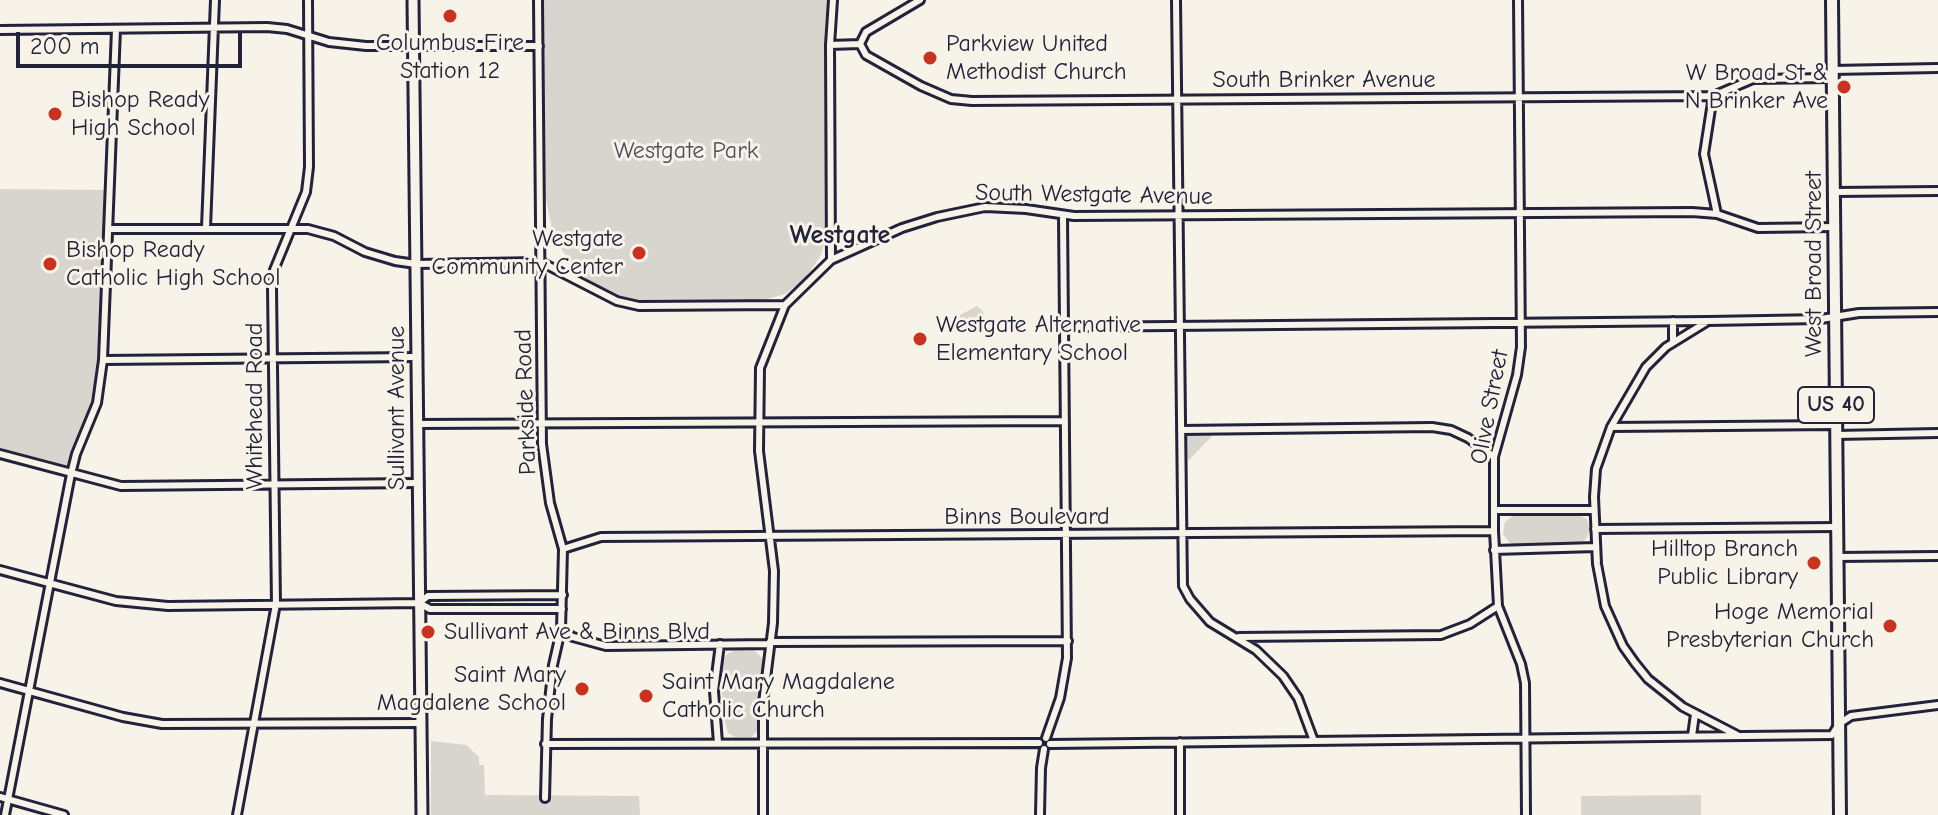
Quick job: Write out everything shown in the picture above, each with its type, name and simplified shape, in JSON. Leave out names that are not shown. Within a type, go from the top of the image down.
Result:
[{"type":"main road","name":"Sullivant Avenue","points":[[413,0],[422,815]]},
{"type":"main road","name":"West Broad Street","points":[[1832,0],[1840,815]]},
{"type":"street","points":[[206,228],[215,0]]},
{"type":"street","name":"Whitehead Road","points":[[237,815],[276,604],[274,270],[306,192],[309,167],[308,0]]},
{"type":"street","name":"Parkside Road","points":[[538,0],[542,424],[545,476],[563,549],[561,630],[553,665],[545,744],[545,798]]},
{"type":"street","points":[[831,260],[830,45],[833,0]]},
{"type":"street","points":[[830,45],[860,44],[866,32],[920,0]]},
{"type":"street","points":[[1176,0],[1183,586],[1210,622],[1256,650],[1283,676],[1298,698],[1314,741]]},
{"type":"street","name":"Olive Street","points":[[1518,0],[1522,322],[1517,375],[1494,457],[1494,550],[1498,606],[1521,664],[1525,683],[1526,815]]},
{"type":"street","points":[[0,30],[267,27],[337,44],[539,46]]},
{"type":"street","points":[[5,815],[4,798],[29,692],[71,474],[97,403],[103,360],[116,29]]},
{"type":"street","name":"South Brinker Avenue","points":[[860,44],[866,55],[933,93],[951,99],[1713,96],[1753,79],[1938,68]]},
{"type":"street","points":[[1713,96],[1704,154],[1717,214]]},
{"type":"street","points":[[1834,192],[1938,191]]},
{"type":"street","name":"South Westgate Avenue","points":[[785,305],[831,260],[902,228],[969,210],[999,207],[1063,216],[1717,214],[1758,228],[1834,227]]},
{"type":"street","points":[[1040,815],[1041,768],[1062,690],[1068,641],[1063,216]]},
{"type":"street","points":[[109,229],[292,228],[320,231],[365,252],[416,264],[541,262],[617,301],[639,306],[785,305],[760,368],[761,469],[774,571],[763,703],[763,815]]},
{"type":"street","points":[[1064,327],[1708,321],[1938,312]]},
{"type":"street","points":[[1673,321],[1673,342]]},
{"type":"street","points":[[1708,321],[1673,342],[1646,367],[1611,427],[1596,469],[1596,547],[1605,606],[1623,646],[1648,679],[1695,714],[1737,735]]},
{"type":"street","points":[[103,360],[416,357]]},
{"type":"street","points":[[417,424],[1065,421]]},
{"type":"street","points":[[1181,430],[1432,427],[1451,430],[1468,438],[1494,457]]},
{"type":"street","points":[[1611,427],[1938,433]]},
{"type":"street","points":[[0,454],[121,486],[418,483]]},
{"type":"street","points":[[1494,510],[1594,510]]},
{"type":"street","points":[[1595,529],[1837,527]]},
{"type":"street","name":"Binns Boulevard","points":[[563,549],[601,537],[1494,531]]},
{"type":"street","points":[[1494,550],[1596,547]]},
{"type":"street","points":[[1837,557],[1938,556]]},
{"type":"street","points":[[0,570],[127,603],[168,606],[419,603],[430,609],[562,609]]},
{"type":"street","points":[[419,603],[428,596],[563,595]]},
{"type":"street","points":[[1235,637],[1441,635],[1470,624],[1498,606]]},
{"type":"street","points":[[561,630],[573,637],[606,646],[1068,641]]},
{"type":"street","points":[[718,743],[714,691],[720,644]]},
{"type":"street","points":[[0,683],[142,721],[254,725],[421,723]]},
{"type":"street","points":[[545,744],[1045,744],[1832,735],[1839,724],[1851,716],[1938,705]]},
{"type":"street","points":[[1692,736],[1695,714]]},
{"type":"street","points":[[1180,742],[1180,815]]},
{"type":"street","points":[[4,798],[64,815]]},
{"type":"green space","name":"Westgate Park","points":[[542,0],[829,0],[827,232],[821,255],[804,280],[785,294],[757,302],[643,301],[610,293],[575,269],[554,238],[544,190]]},
{"type":"green space","name":"Bishop Ready Catholic High School","points":[[0,189],[106,190],[98,375],[93,406],[67,466],[0,448]]},
{"type":"green space","points":[[977,306],[984,317],[968,334],[959,325],[960,315]]},
{"type":"green space","points":[[1190,434],[1213,435],[1188,461],[1185,437]]},
{"type":"green space","points":[[1576,514],[1587,519],[1590,530],[1586,539],[1579,544],[1516,545],[1503,534],[1505,522],[1514,515]]},
{"type":"green space","points":[[735,650],[754,650],[763,659],[759,730],[751,737],[735,737],[728,733],[722,709],[722,661]]},
{"type":"green space","points":[[431,741],[466,745],[479,757],[479,765],[484,765],[485,795],[639,796],[640,815],[431,815]]},
{"type":"green space","points":[[1701,795],[1701,815],[1581,815],[1581,796]]},
{"type":"place","name":"Columbus Fire Station 12","points":[[450,16]]},
{"type":"place","name":"Parkview United Methodist Church","points":[[930,58]]},
{"type":"place","name":"W Broad St & N Brinker Ave","points":[[1844,87]]},
{"type":"place","name":"Bishop Ready High School","points":[[55,114]]},
{"type":"place","name":"Westgate Community Center","points":[[639,253]]},
{"type":"place","name":"Bishop Ready Catholic High School","points":[[50,264]]},
{"type":"place","name":"Westgate Alternative Elementary School","points":[[920,339]]},
{"type":"place","name":"Hilltop Branch Public Library","points":[[1814,563]]},
{"type":"place","name":"Hoge Memorial Presbyterian Church","points":[[1890,626]]},
{"type":"place","name":"Sullivant Ave & Binns Blvd","points":[[428,632]]},
{"type":"place","name":"Saint Mary Magdalene School","points":[[582,689]]},
{"type":"place","name":"Saint Mary Magdalene Catholic Church","points":[[646,696]]},
{"type":"district","name":"Westgate","points":[[840,236]]}]
